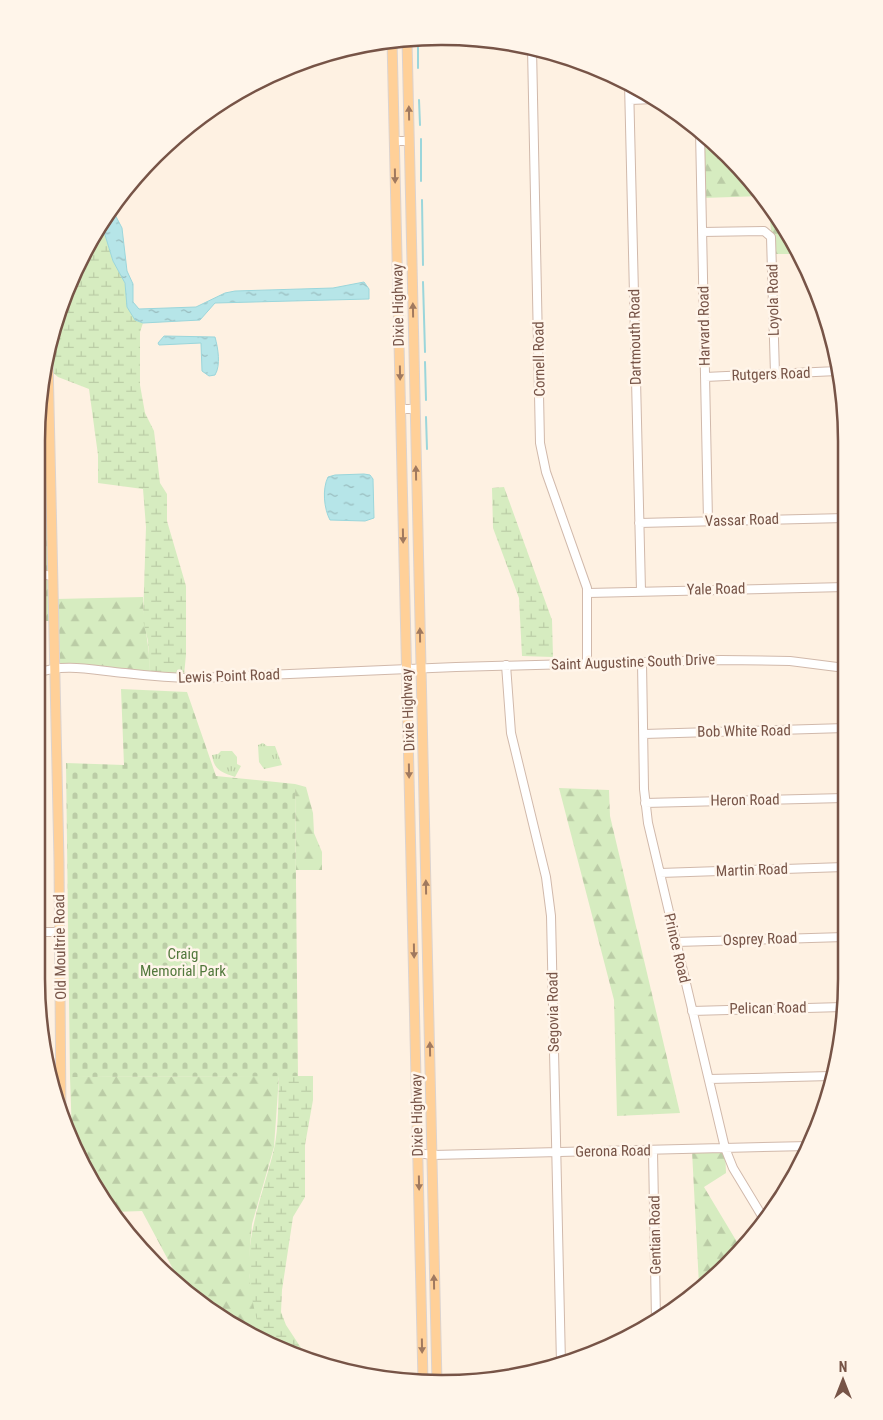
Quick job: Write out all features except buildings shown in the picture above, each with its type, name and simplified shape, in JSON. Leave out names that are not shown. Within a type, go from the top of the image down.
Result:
[{"type":"main road","name":"Dixie Highway","points":[[407,47],[437,1375]]},
{"type":"main road","name":"Dixie Highway","points":[[392,48],[423,1374]]},
{"type":"main road","name":"Old Moultrie Road","points":[[48,388],[60,932],[61,1088]]},
{"type":"main road","points":[[413,923],[427,923]]},
{"type":"main road","points":[[421,1300],[434,1300]]},
{"type":"street","name":"Cornell Road","points":[[532,56],[540,443],[546,472],[588,593],[587,663]]},
{"type":"street","name":"Dartmouth Road","points":[[630,93],[640,591]]},
{"type":"street","points":[[630,100],[642,100]]},
{"type":"street","points":[[395,141],[409,141]]},
{"type":"street","name":"Harvard Road","points":[[700,141],[708,521]]},
{"type":"street","name":"Loyola Road","points":[[702,232],[764,231],[771,237],[775,374]]},
{"type":"street","name":"Rutgers Road","points":[[705,376],[831,371]]},
{"type":"street","points":[[400,409],[415,409]]},
{"type":"street","points":[[45,436],[49,437]]},
{"type":"street","points":[[45,439],[49,437]]},
{"type":"street","name":"Vassar Road","points":[[639,523],[838,518]]},
{"type":"street","points":[[45,575],[52,576]]},
{"type":"street","name":"Yale Road","points":[[588,593],[838,587]]},
{"type":"street","name":"Saint Augustine South Drive","points":[[421,669],[761,659],[838,667]]},
{"type":"street","name":"Prince Road","points":[[642,662],[645,803],[660,873],[725,1148],[733,1168],[761,1213]]},
{"type":"street","name":"Segovia Road","points":[[506,665],[511,733],[549,896],[561,1356]]},
{"type":"street","name":"Lewis Point Road","points":[[45,671],[55,668],[198,678],[421,669]]},
{"type":"street","name":"Bob White Road","points":[[644,734],[838,728]]},
{"type":"street","name":"Heron Road","points":[[645,803],[838,798]]},
{"type":"street","name":"Martin Road","points":[[660,873],[838,868]]},
{"type":"street","points":[[45,932],[60,932]]},
{"type":"street","name":"Osprey Road","points":[[676,942],[838,937]]},
{"type":"street","name":"Pelican Road","points":[[692,1011],[837,1007]]},
{"type":"street","points":[[709,1079],[825,1076]]},
{"type":"street","name":"Gerona Road","points":[[418,1153],[432,1155],[801,1146]]},
{"type":"street","name":"Gentian Road","points":[[653,1150],[656,1312]]},
{"type":"green space","points":[[700,141],[722,161],[753,196],[703,198]]},
{"type":"green space","points":[[770,219],[791,254],[774,254]]},
{"type":"green space","points":[[104,233],[113,261],[123,277],[135,320],[143,323],[140,332],[140,385],[145,413],[154,431],[160,483],[167,494],[167,521],[186,586],[186,655],[184,675],[150,672],[148,641],[143,620],[146,527],[143,489],[98,483],[98,455],[89,389],[58,377],[52,371],[66,314],[86,266]]},
{"type":"green space","points":[[46,417],[50,621],[45,621]]},
{"type":"green space","points":[[504,487],[552,620],[553,657],[522,656],[519,598],[493,528],[492,488]]},
{"type":"green space","points":[[143,597],[150,672],[58,665],[56,599]]},
{"type":"green space","name":"Craig Memorial Park","points":[[121,689],[187,692],[216,776],[295,784],[298,1076],[70,1077],[66,763],[124,765]]},
{"type":"green space","points":[[263,743],[267,746],[275,746],[282,765],[264,769],[259,762],[258,745]]},
{"type":"green space","points":[[221,751],[232,751],[237,757],[237,764],[241,766],[235,777],[222,772],[214,764],[212,755],[218,754]]},
{"type":"green space","points":[[295,784],[306,787],[313,813],[314,833],[322,852],[322,870],[296,870]]},
{"type":"green space","points":[[559,788],[609,790],[610,816],[680,1113],[617,1116],[614,1000]]},
{"type":"green space","points":[[279,1076],[274,1147],[252,1224],[250,1246],[249,1274],[260,1331],[221,1308],[173,1270],[142,1211],[121,1212],[98,1177],[75,1130],[72,1121],[70,1077]]},
{"type":"green space","points":[[279,1076],[313,1076],[313,1100],[305,1145],[305,1197],[293,1217],[282,1290],[281,1312],[286,1325],[302,1350],[260,1331],[249,1273],[253,1226],[274,1149],[278,1122]]},
{"type":"green space","points":[[725,1148],[726,1173],[704,1187],[737,1243],[699,1280],[692,1151]]},
{"type":"water","points":[[116,216],[122,228],[127,271],[133,284],[133,302],[139,309],[196,307],[225,293],[235,291],[333,288],[364,282],[369,289],[369,299],[215,303],[200,320],[143,323],[135,320],[127,307],[125,283],[113,261],[104,233]]},
{"type":"water","points":[[164,336],[215,337],[218,361],[215,375],[209,376],[202,371],[201,343],[159,345],[158,343]]},
{"type":"water","points":[[370,475],[373,479],[374,518],[365,521],[330,520],[324,499],[328,477]]},
{"type":"waterway","points":[[418,46],[418,68]]},
{"type":"waterway","points":[[419,100],[420,125]]},
{"type":"waterway","points":[[421,139],[421,181]]},
{"type":"waterway","points":[[422,200],[423,265]]},
{"type":"waterway","points":[[423,282],[425,352]]},
{"type":"waterway","points":[[425,362],[426,400]]},
{"type":"waterway","points":[[426,417],[427,449]]}]
